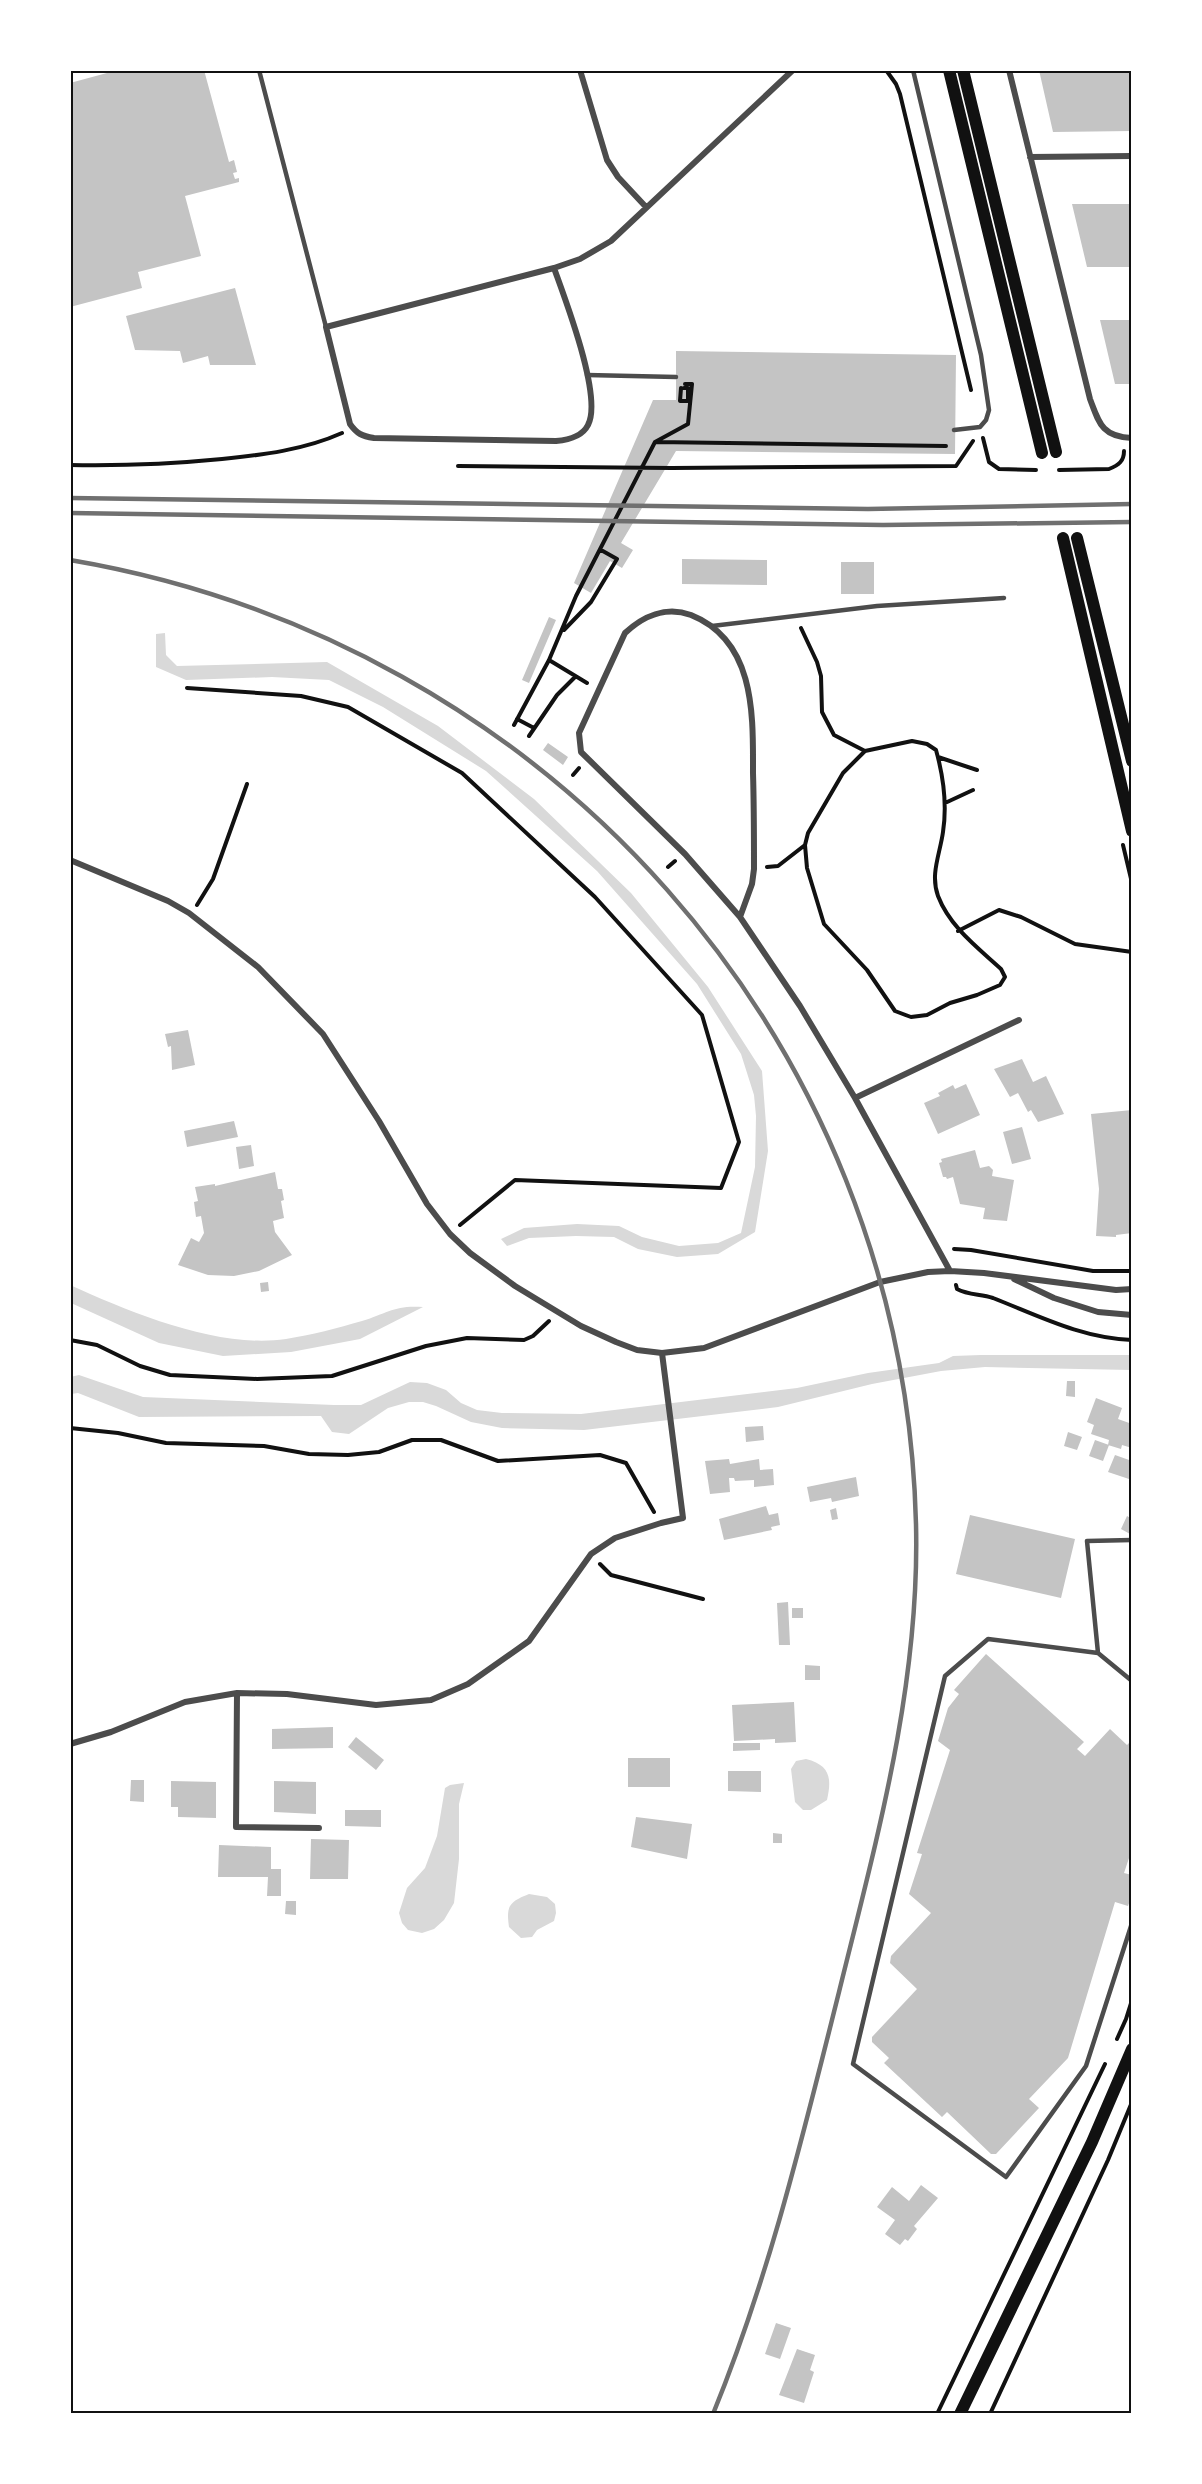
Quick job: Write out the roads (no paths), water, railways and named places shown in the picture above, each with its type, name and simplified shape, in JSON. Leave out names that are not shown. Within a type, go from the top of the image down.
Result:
[{"type":"main road","points":[[949,70],[1042,453]]},
{"type":"main road","points":[[963,70],[1056,452]]},
{"type":"main road","points":[[1063,538],[1131,831]]},
{"type":"main road","points":[[1077,538],[1131,760]]},
{"type":"main road","points":[[960,2414],[1092,2142],[1131,2049]]},
{"type":"street","points":[[580,70],[608,160],[618,177],[646,207]]},
{"type":"street","points":[[554,268],[570,316],[591,394],[592,416],[584,431],[567,440],[368,437],[356,432],[350,424],[326,327],[554,268],[594,252],[611,241],[793,70]]},
{"type":"street","points":[[1009,70],[1090,399],[1105,430],[1114,436],[1131,438]]},
{"type":"street","points":[[1030,157],[1131,156]]},
{"type":"street","points":[[740,916],[752,884],[754,869],[753,728],[750,690],[734,652],[712,626],[688,614],[671,611],[652,614],[636,622],[625,633],[579,733],[581,752],[685,854],[740,916],[801,1006],[951,1271]]},
{"type":"street","points":[[70,860],[168,901],[191,915],[258,967],[323,1034],[379,1121],[427,1204],[450,1234],[470,1253],[506,1279],[557,1311],[616,1342],[637,1350],[662,1353],[704,1348],[880,1282],[915,1274],[951,1271],[1116,1290],[1131,1289]]},
{"type":"street","points":[[855,1098],[1019,1020]]},
{"type":"street","points":[[1008,1276],[1054,1298],[1098,1312],[1131,1315]]},
{"type":"street","points":[[70,1744],[111,1732],[185,1702],[237,1693],[287,1694],[376,1705],[431,1700],[468,1684],[529,1641],[591,1554],[615,1538],[683,1518],[662,1353]]},
{"type":"street","points":[[237,1693],[236,1827],[319,1828]]},
{"type":"lane","points":[[258,70],[326,327]]},
{"type":"lane","points":[[913,70],[981,355],[989,410],[986,420],[980,426],[954,430]]},
{"type":"lane","points":[[587,375],[676,377]]},
{"type":"lane","points":[[712,626],[877,606],[1004,598]]},
{"type":"lane","points":[[1098,1653],[1087,1541],[1131,1540]]},
{"type":"lane","points":[[1131,1681],[1098,1653],[988,1640],[945,1676],[853,2064],[1006,2177],[1086,2066],[1131,1923]]},
{"type":"railway","points":[[70,498],[868,509],[1132,504]]},
{"type":"railway","points":[[70,513],[883,525],[1132,522]]},
{"type":"railway","points":[[70,560],[243,605],[402,676],[544,772],[667,890],[769,1027],[846,1180],[896,1346],[916,1524],[911,1643],[893,1761],[881,1819],[812,2099],[768,2258],[713,2414]]}]
